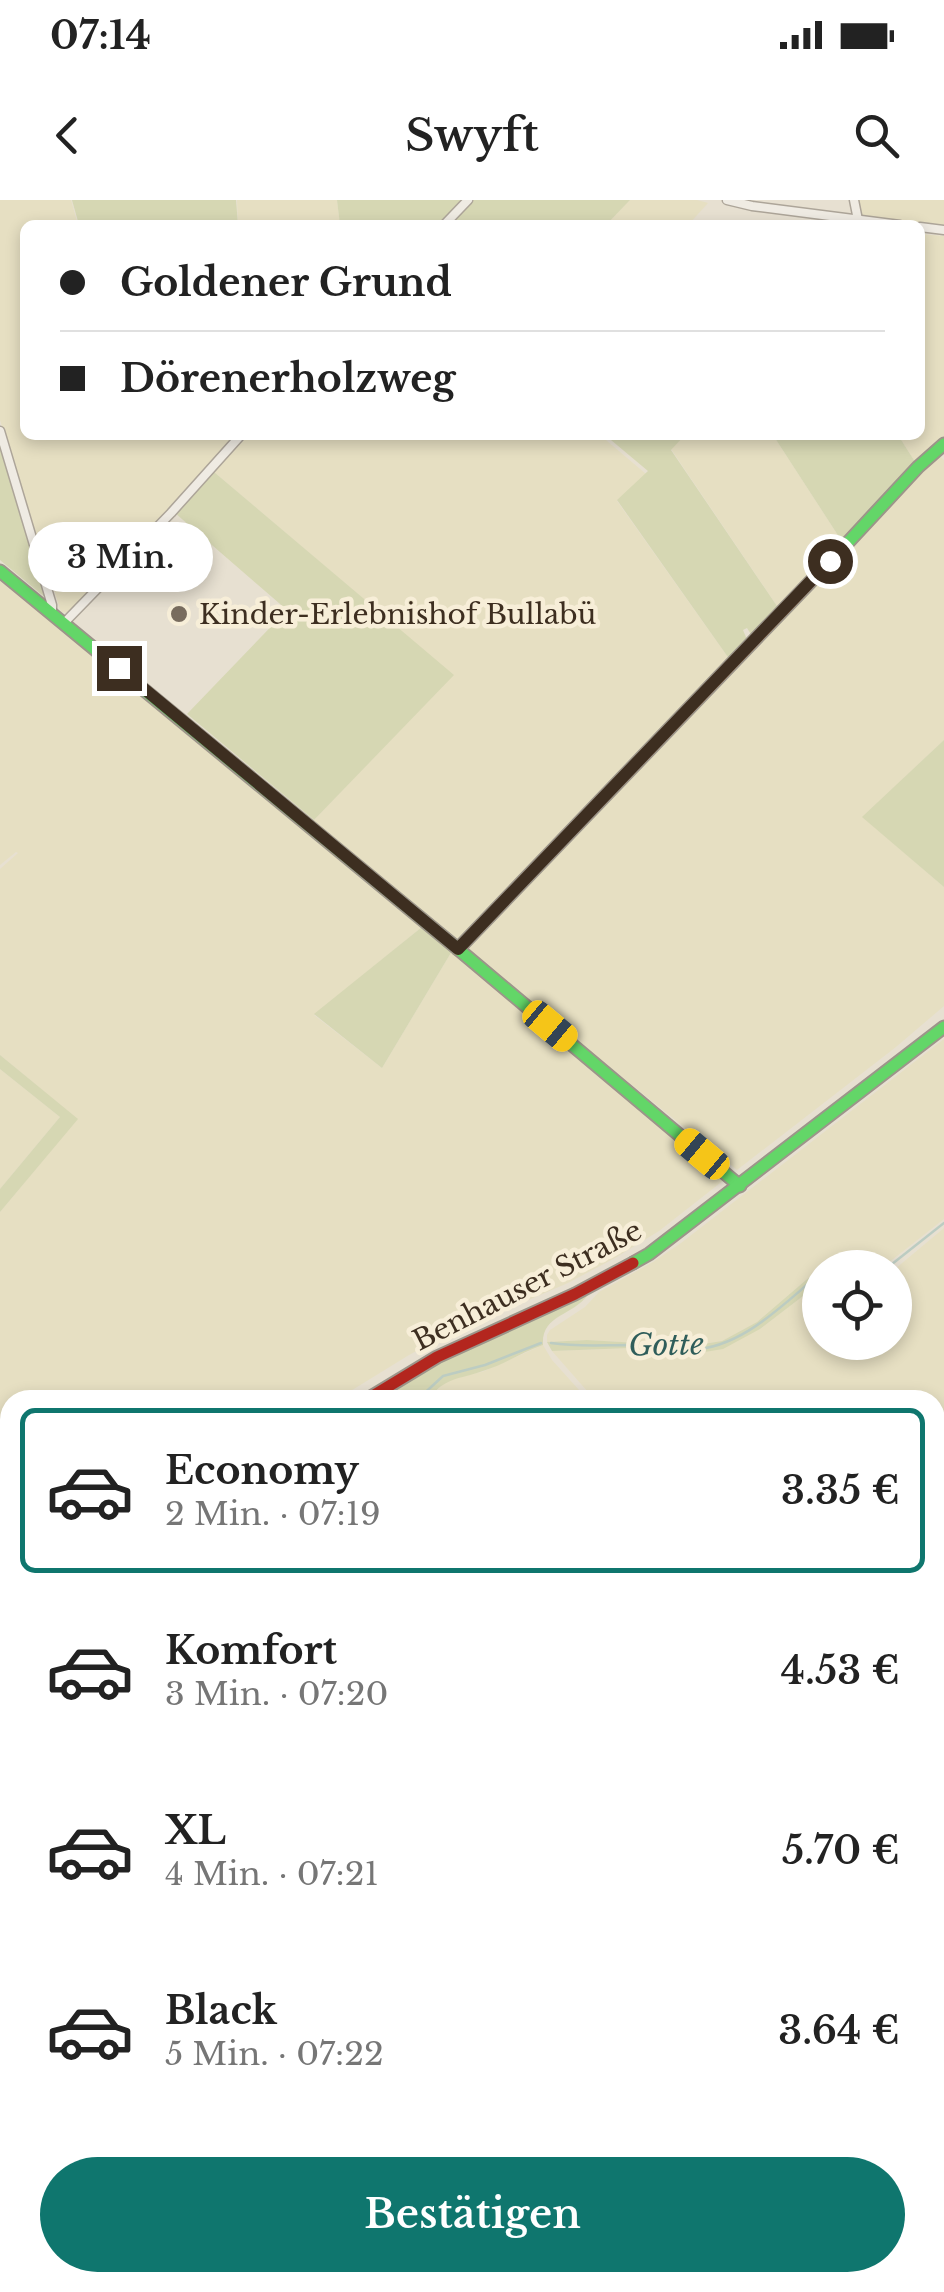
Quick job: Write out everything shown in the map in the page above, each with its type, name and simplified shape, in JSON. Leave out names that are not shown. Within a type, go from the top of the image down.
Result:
[{"type":"street","points":[[449,220],[468,200]]},
{"type":"street","points":[[727,200],[858,220],[854,200]]},
{"type":"street","points":[[0,432],[52,612]]},
{"type":"street","points":[[64,623],[236,440]]},
{"type":"street","points":[[458,949],[944,444]]},
{"type":"street","points":[[0,571],[740,1186]]},
{"type":"street","name":"Benhauser Straße","points":[[383,1390],[437,1357],[616,1274],[649,1254],[944,1027]]},
{"type":"shaded area","points":[[0,200],[71,200],[77,220],[20,220],[20,440],[236,440],[68,613],[61,612],[0,420]]},
{"type":"shaded area","points":[[237,200],[337,200],[339,220],[238,220]]},
{"type":"shaded area","points":[[630,200],[708,203],[693,220],[611,220]]},
{"type":"shaded area","points":[[857,200],[944,200],[944,225],[925,223],[925,220],[862,218]]},
{"type":"shaded area","points":[[925,234],[944,236],[944,440],[917,465],[901,440],[925,440]]},
{"type":"shaded area","points":[[244,440],[606,440],[646,474],[617,501],[730,660],[458,940],[453,940],[312,822],[453,675],[214,472]]},
{"type":"shaded area","points":[[680,440],[776,440],[843,543],[779,609],[671,449]]},
{"type":"shaded area","points":[[940,456],[944,460],[944,740],[863,817],[944,887],[944,1006],[737,1170],[469,953],[468,947],[921,471]]},
{"type":"shaded area","points":[[0,575],[422,927],[314,1015],[382,1068],[452,951],[724,1180],[659,1231],[615,1258],[568,1283],[445,1336],[352,1390],[0,1390],[0,1212],[77,1119],[0,1055],[0,869],[18,853],[0,865]]},
{"type":"shaded area","points":[[944,1039],[944,1219],[905,1250],[802,1250],[802,1283],[757,1322],[722,1341],[690,1346],[587,1340],[547,1342],[550,1330],[585,1307],[599,1292],[681,1243]]},
{"type":"shaded area","points":[[0,1069],[60,1117],[0,1189]]},
{"type":"shaded area","points":[[944,1228],[944,1390],[586,1390],[552,1351],[631,1348],[692,1354],[760,1329],[802,1297],[802,1360],[912,1360],[912,1255]]},
{"type":"shaded area","points":[[543,1345],[579,1390],[437,1390],[446,1381],[482,1372]]},
{"type":"green space","points":[[72,200],[236,200],[238,220],[78,220]]},
{"type":"green space","points":[[337,200],[464,200],[446,220],[339,220]]},
{"type":"green space","points":[[473,200],[630,200],[611,220],[454,220]]},
{"type":"green space","points":[[611,440],[680,440],[671,450],[779,609],[752,636],[747,628],[743,630],[748,642],[730,660],[617,500],[648,471]]},
{"type":"green space","points":[[776,440],[901,440],[917,465],[843,543]]},
{"type":"green space","points":[[0,445],[42,582],[47,599],[0,560]]},
{"type":"green space","points":[[214,472],[454,675],[314,820],[187,714],[287,610],[175,513]]},
{"type":"green space","points":[[944,740],[944,887],[862,817]]},
{"type":"green space","points":[[422,927],[452,951],[382,1068],[314,1014]]},
{"type":"green space","points":[[0,1055],[78,1119],[0,1212],[0,1189],[60,1117],[0,1069]]},
{"type":"green space","points":[[802,1283],[802,1297],[760,1329],[723,1349],[692,1354],[631,1348],[552,1351],[547,1342],[587,1340],[690,1346],[722,1341],[757,1322]]},
{"type":"green space","points":[[588,1295],[547,1327],[543,1345],[453,1380],[438,1390],[393,1390],[438,1362]]},
{"type":"waterway","name":"Gotte","points":[[910,1250],[944,1223]]},
{"type":"waterway","name":"Gotte","points":[[551,1343],[709,1348],[743,1334],[802,1289]]},
{"type":"waterway","name":"Gotte","points":[[428,1390],[443,1376],[541,1343]]},
{"type":"traffic: fast","points":[[840,551],[944,444]]},
{"type":"traffic: fast","points":[[0,571],[740,1186]]},
{"type":"traffic: fast","points":[[633,1263],[944,1027]]},
{"type":"traffic: slow","points":[[458,949],[840,551]]},
{"type":"traffic: jam","points":[[383,1390],[437,1357],[633,1263]]},
{"type":"place","name":"Kinder-Erlebnishof Bullabü","points":[[179,614]]},
{"type":"route","points":[[119,668],[458,949],[830,561]]}]
